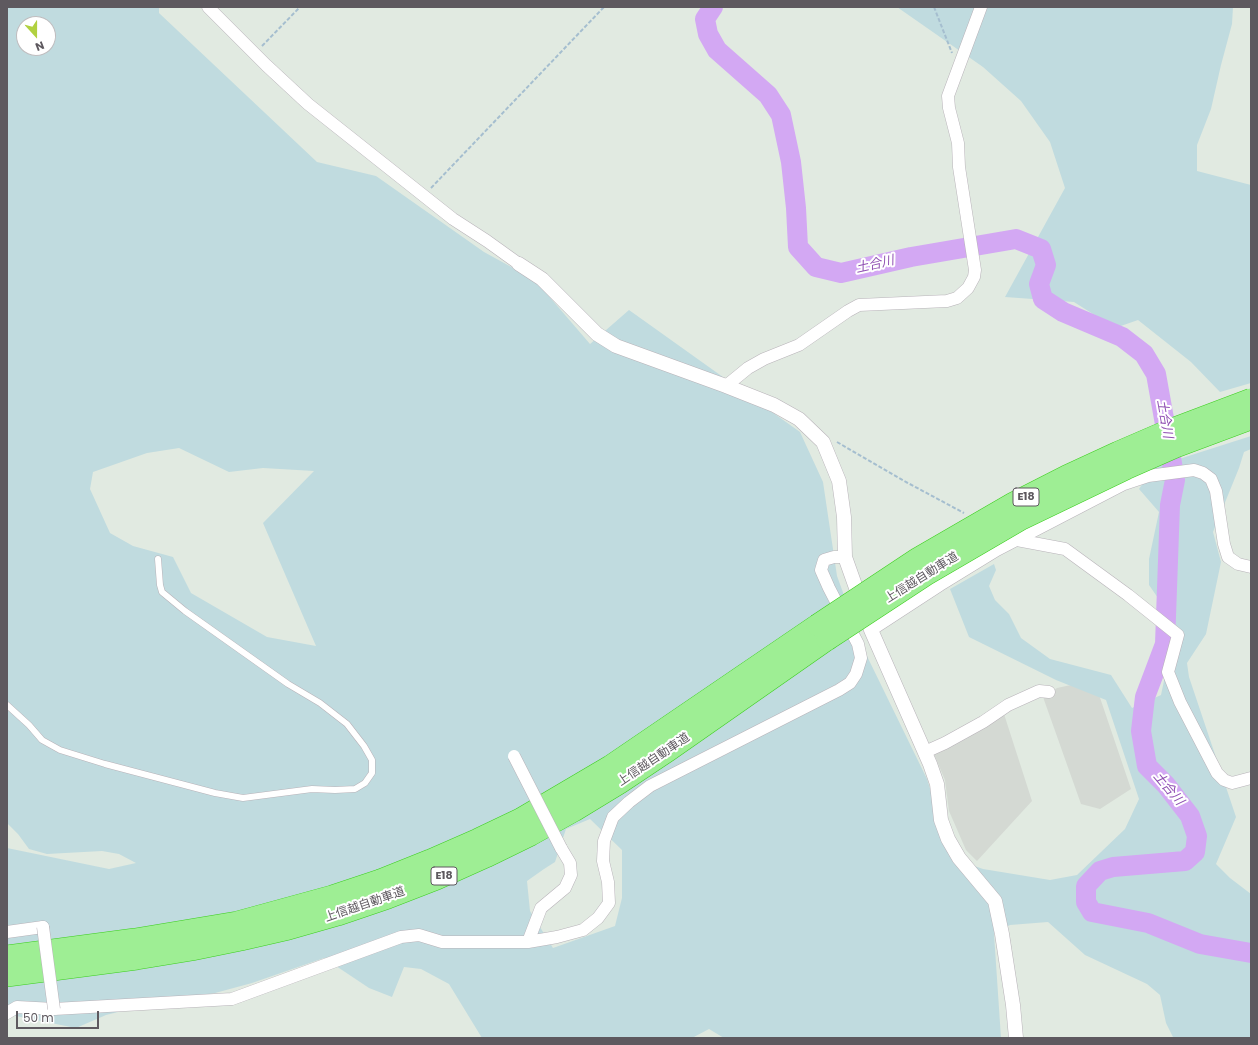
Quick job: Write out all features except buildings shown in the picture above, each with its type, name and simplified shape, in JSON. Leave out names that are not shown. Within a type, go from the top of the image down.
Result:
[{"type":"highway","name":"上信越自動車道","points":[[7,976],[137,959],[192,950],[289,929],[338,915],[388,898],[437,879],[486,857],[531,835],[613,787],[674,747],[918,558],[967,529],[1066,476],[1169,430],[1251,399]]},
{"type":"highway","name":"上信越自動車道","points":[[7,956],[136,939],[237,922],[332,896],[380,880],[430,860],[520,819],[610,766],[822,632],[1022,520],[1126,469],[1176,447],[1251,419]]},
{"type":"street","points":[[208,7],[266,65],[308,104],[453,219],[542,279],[597,334],[616,346],[774,405],[799,419],[823,442],[839,481],[844,517],[845,557],[871,630],[925,752],[937,784],[941,820],[948,838],[959,858],[995,901],[1003,941],[1016,1038]]},
{"type":"street","points":[[726,386],[748,368],[764,359],[799,345],[859,305],[947,301],[957,298],[968,288],[974,277],[975,270],[959,167],[958,143],[949,108],[948,96],[981,7]]},
{"type":"street","points":[[871,630],[997,550],[1124,484],[1148,476],[1194,470],[1203,473],[1212,479],[1216,491],[1224,544],[1228,557],[1238,564],[1251,566]]},
{"type":"street","points":[[1017,540],[1065,549],[1128,595],[1178,635],[1168,672],[1180,702],[1220,777],[1232,783],[1251,778]]},
{"type":"street","points":[[7,1013],[17,1007],[54,1009],[232,998],[401,937],[419,935],[442,942],[528,942],[557,937],[583,930],[598,918],[609,903],[608,882],[603,861],[604,841],[613,817],[629,802],[650,786],[850,683],[856,674],[861,658],[858,644],[821,570],[824,560],[834,557],[845,557]]},
{"type":"street","points":[[925,752],[945,743],[977,725],[1008,705],[1039,691],[1049,692]]},
{"type":"street","points":[[514,756],[570,863],[571,874],[565,888],[541,908],[528,942]]},
{"type":"street","points":[[7,932],[43,927],[54,1009]]},
{"type":"lane","points":[[7,705],[29,725],[42,740],[60,750],[105,764],[226,796],[244,798],[312,789],[355,789],[365,783],[372,773],[372,760],[364,746],[347,724],[320,703],[288,684],[185,611],[162,592],[158,559]]},
{"type":"path","points":[[262,46],[300,7]]},
{"type":"path","points":[[436,192],[431,188],[604,7]]},
{"type":"path","points":[[934,7],[958,71]]},
{"type":"path","points":[[823,442],[838,442],[906,482],[968,515]]},
{"type":"shaded area","points":[[7,7],[159,7],[159,13],[317,162],[376,176],[484,252],[535,280],[590,344],[629,310],[800,432],[823,482],[837,576],[864,650],[927,779],[952,858],[983,869],[1050,880],[1077,875],[1125,829],[1139,799],[1106,700],[1056,680],[969,637],[950,589],[994,564],[996,570],[989,586],[995,600],[1009,614],[1021,638],[1050,659],[1111,675],[1132,708],[1161,695],[1176,624],[1149,585],[1149,559],[1159,512],[1139,489],[1154,467],[1251,436],[1251,449],[1244,452],[1213,532],[1221,562],[1206,634],[1187,663],[1189,677],[1236,817],[1216,864],[1230,878],[1251,894],[1251,1038],[1173,1037],[1166,1023],[1160,995],[1147,984],[1085,955],[1048,922],[1010,925],[994,934],[1001,1038],[724,1038],[709,1029],[692,1038],[482,1038],[449,984],[421,969],[404,967],[392,997],[369,988],[324,958],[252,983],[215,993],[138,1007],[106,1015],[76,1028],[16,1016],[7,1016],[7,848],[109,869],[136,863],[119,854],[102,851],[47,854],[29,849],[18,834],[7,823]],"holes":[[[179,448],[229,472],[263,468],[314,471],[263,523],[316,646],[267,637],[191,593],[173,557],[133,546],[110,533],[90,489],[93,472],[147,453]],[[590,819],[622,850],[622,898],[615,926],[553,948],[530,911],[527,881],[555,862],[566,829]]]},
{"type":"shaded area","points":[[897,7],[1233,7],[1232,24],[1211,109],[1197,145],[1197,171],[1251,185],[1251,383],[1220,392],[1191,362],[1138,320],[1115,328],[1074,302],[1005,297],[1065,188],[1050,142],[1021,101],[983,67]]},
{"type":"shaded area","points":[[1094,680],[1131,789],[1100,809],[1081,804],[1043,697],[1057,688]]},
{"type":"shaded area","points":[[1004,714],[1032,801],[977,861],[966,850],[949,811],[945,780],[934,754]]},
{"type":"waterway","name":"土合川","points":[[713,7],[705,19],[708,34],[717,50],[768,95],[781,115],[791,162],[796,208],[798,247],[816,267],[841,273],[911,257],[1016,239],[1041,249],[1046,265],[1039,284],[1043,299],[1063,312],[1122,337],[1144,354],[1156,374],[1175,480],[1170,505],[1165,644],[1145,697],[1141,731],[1147,766],[1166,785],[1190,816],[1197,836],[1195,852],[1185,861],[1113,867],[1100,871],[1086,886],[1086,902],[1092,912],[1148,923],[1200,944],[1251,953]]}]
